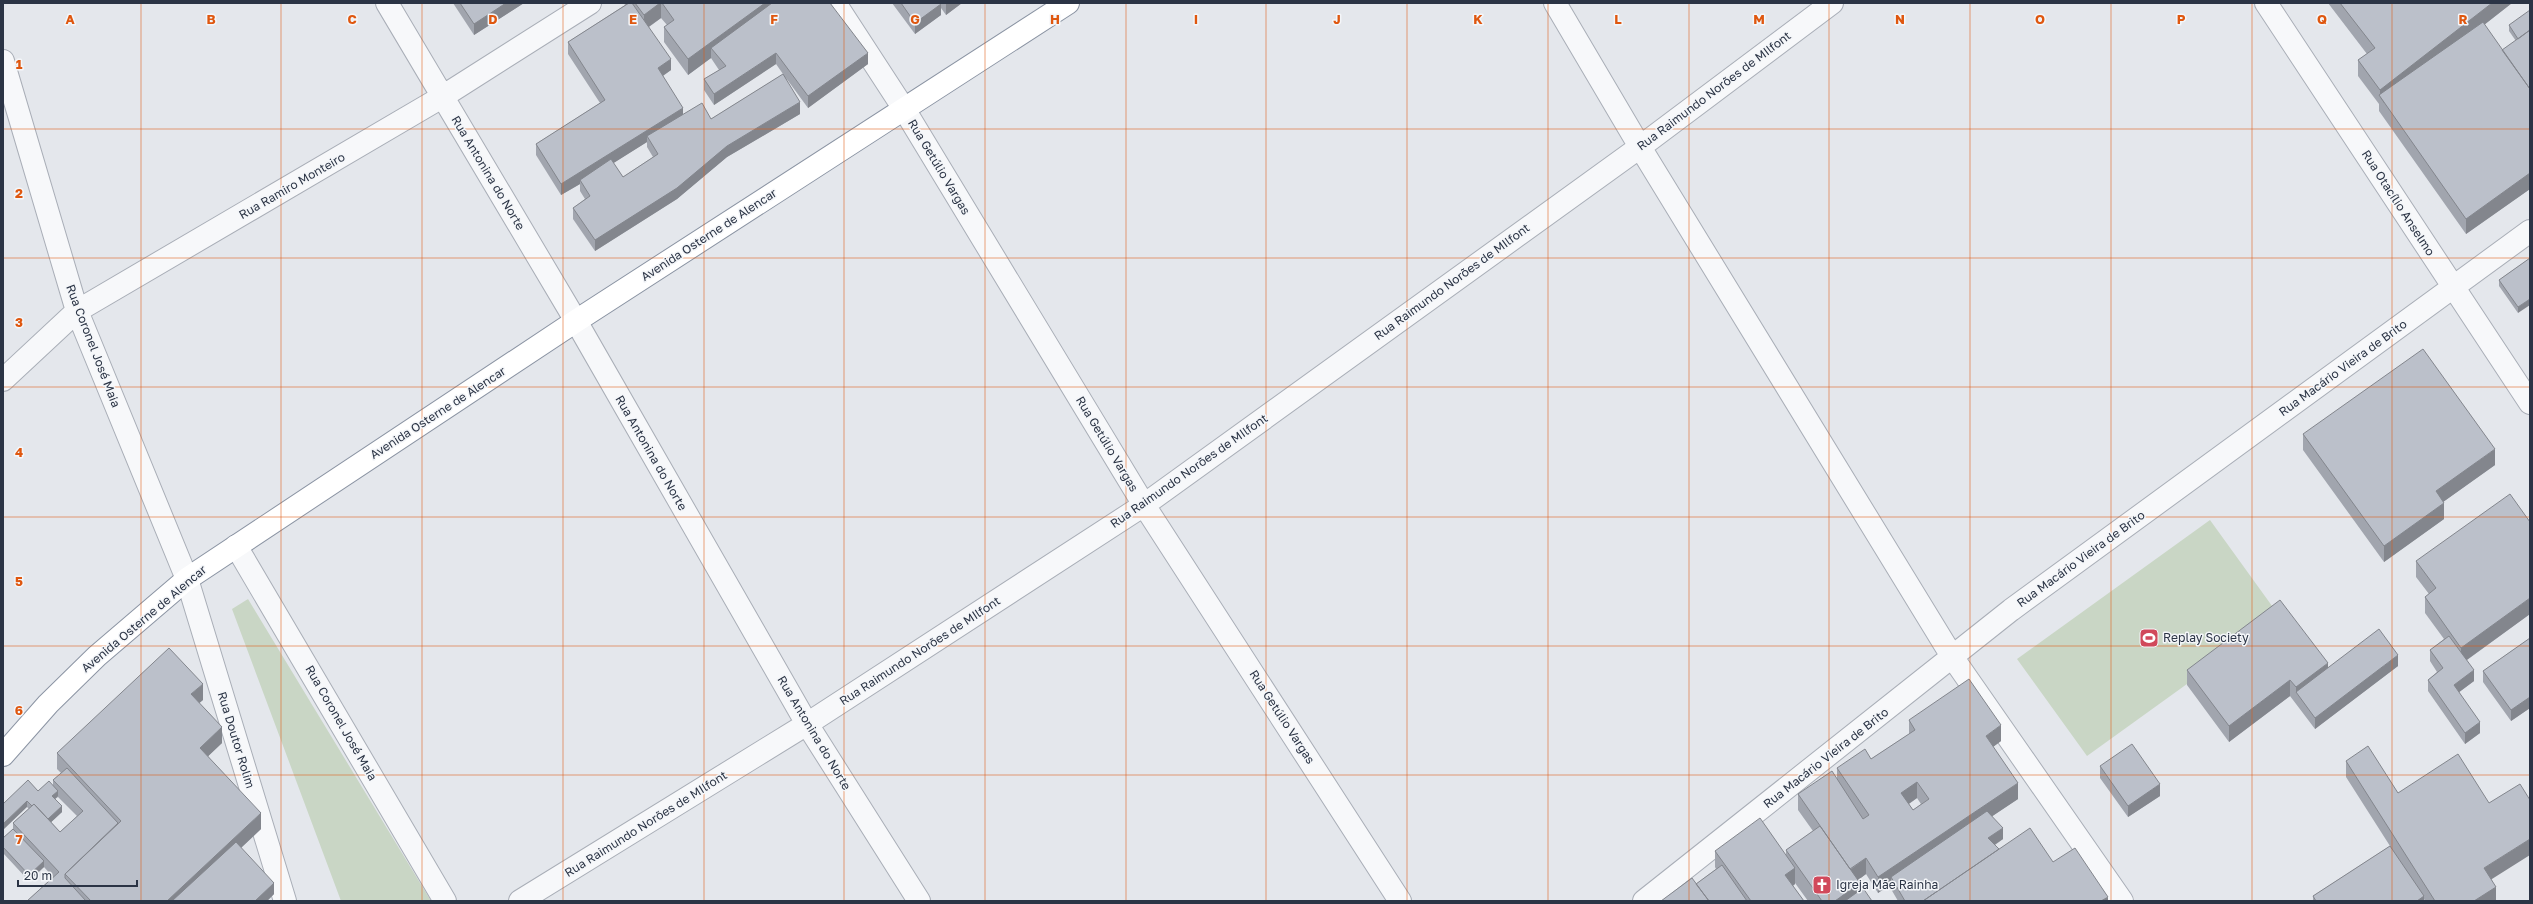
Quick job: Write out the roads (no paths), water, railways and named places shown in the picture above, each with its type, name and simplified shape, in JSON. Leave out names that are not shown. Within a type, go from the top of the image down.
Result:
[{"type":"highway","name":"Avenida Osterne de Alencar","points":[[3,755],[48,704],[97,656],[187,580],[576,321],[1068,3]]},
{"type":"street","name":"Rua Antonina do Norte","points":[[387,3],[576,321],[807,724],[918,901]]},
{"type":"street","name":"Rua Ramiro Monteiro","points":[[3,380],[78,312],[442,97],[590,3]]},
{"type":"street","name":"Rua Getúlio Vargas","points":[[835,3],[904,109],[1144,505],[1400,901]]},
{"type":"street","points":[[1554,3],[1640,147],[1953,658],[2122,901]]},
{"type":"street","name":"Rua Raimundo Norões de MIlfont","points":[[520,901],[807,724],[1144,505],[1640,147],[1832,3]]},
{"type":"street","name":"Rua Otacílio Anselmo","points":[[2266,3],[2530,403]]},
{"type":"street","name":"Rua Coronel José Maia","points":[[3,61],[78,312],[187,580]]},
{"type":"street","name":"Rua Macário Vieira de Brito","points":[[1644,901],[1953,658],[2011,610],[2454,288],[2530,231]]},
{"type":"street","name":"Rua Coronel José Maia","points":[[236,546],[445,901]]},
{"type":"street","name":"Rua Doutor Rolim","points":[[187,580],[285,901]]},
{"type":"place","name":"Replay Society","points":[[2149,638]]},
{"type":"place","name":"Igreja Mãe Rainha","points":[[1822,885]]}]
